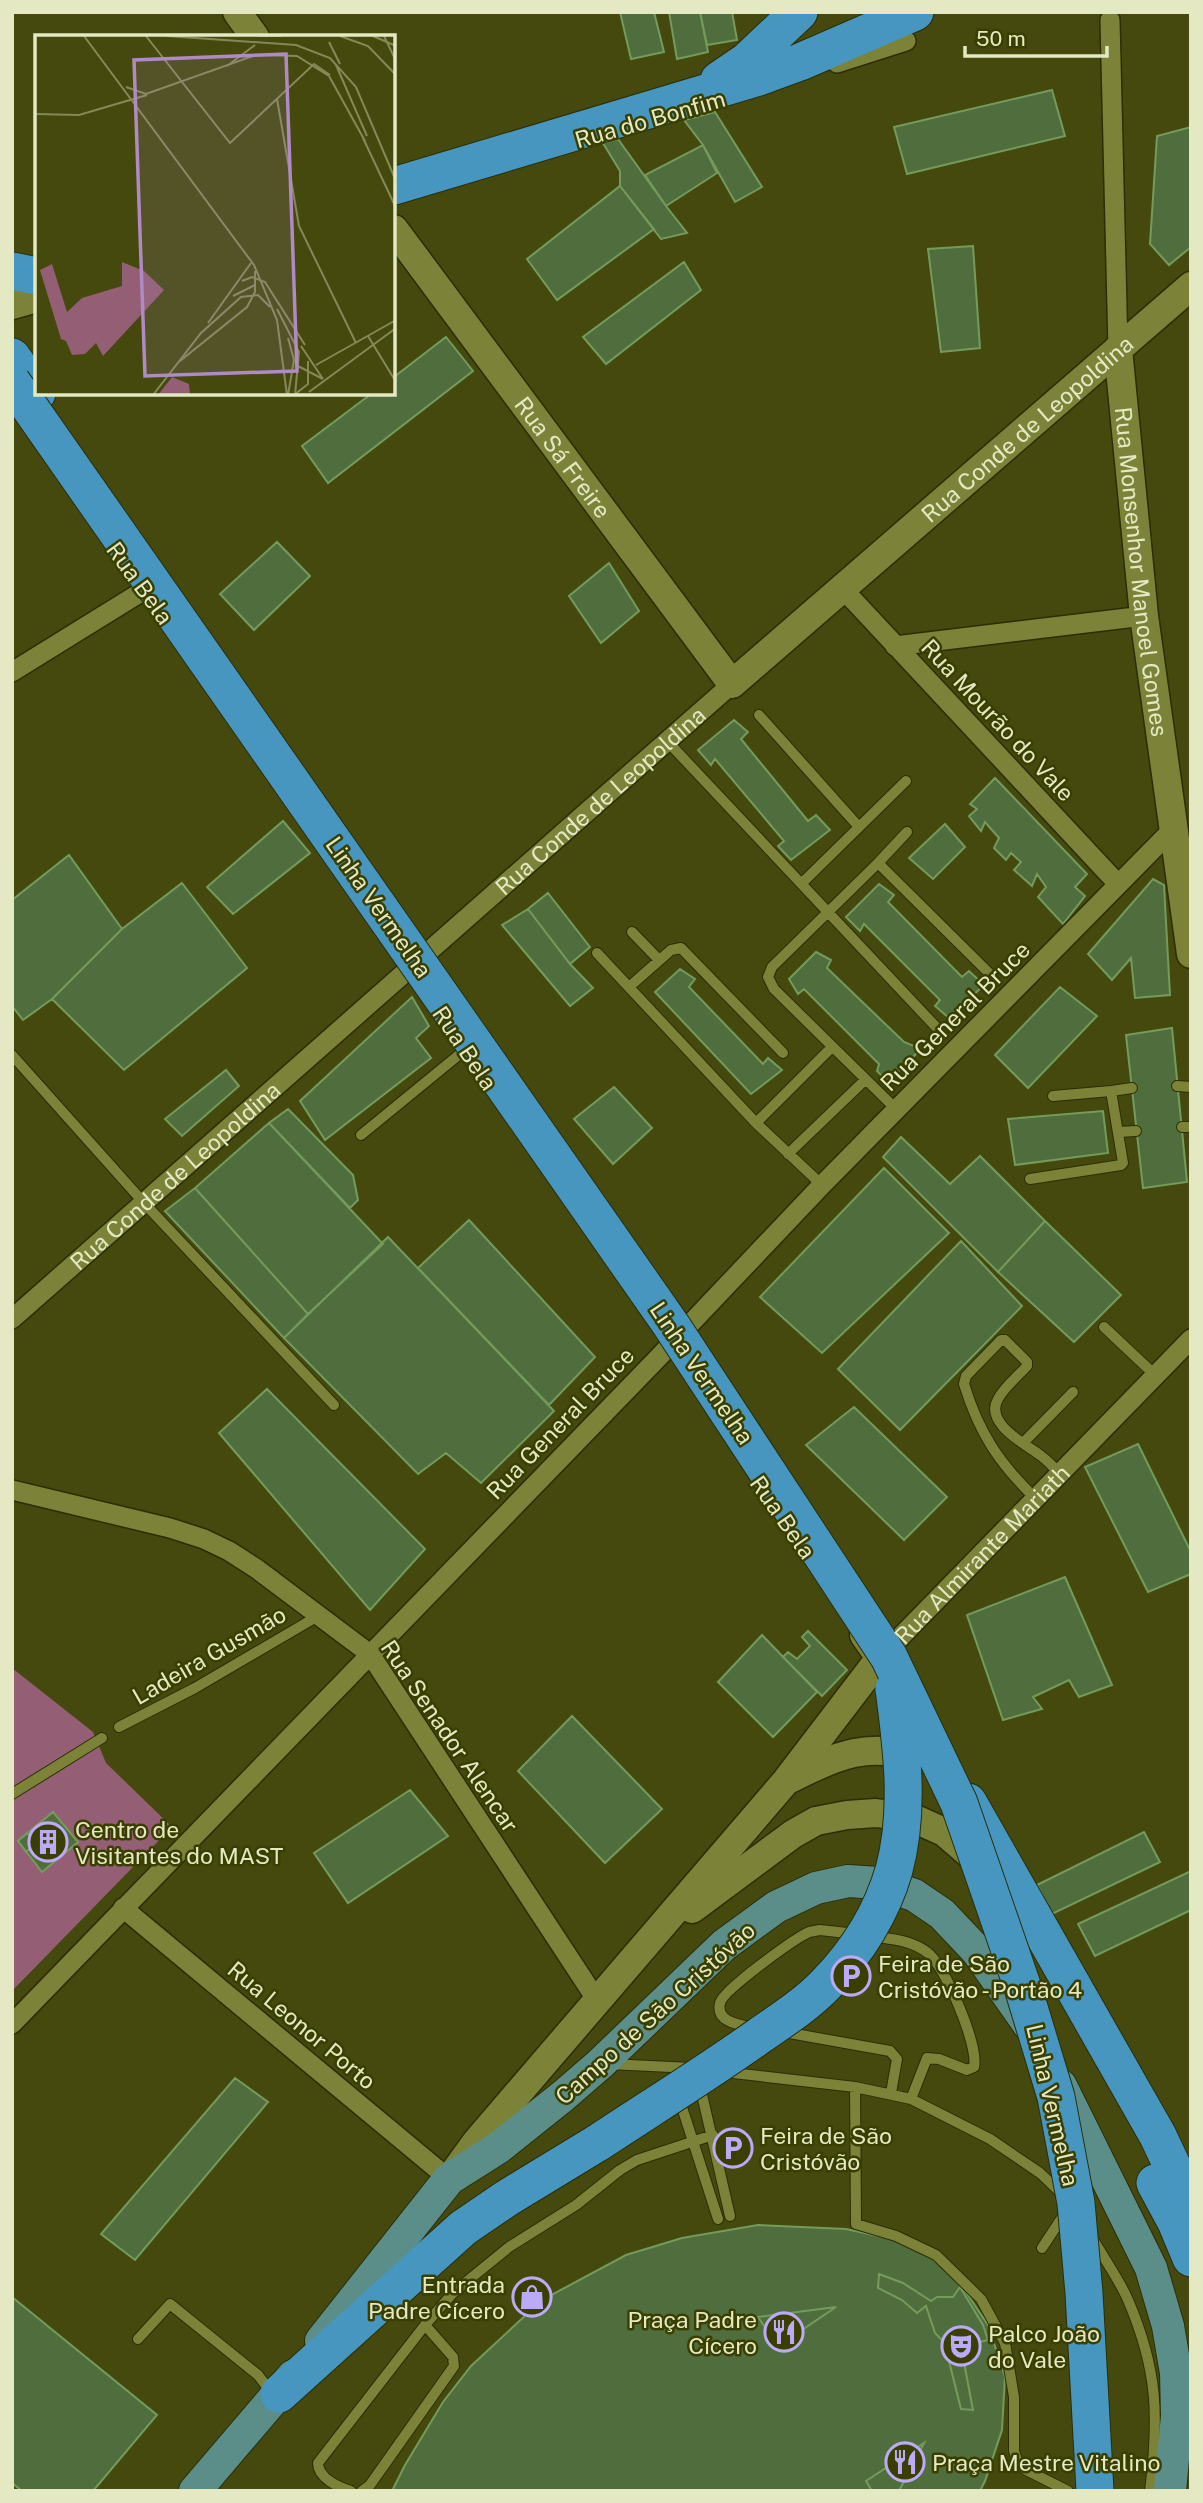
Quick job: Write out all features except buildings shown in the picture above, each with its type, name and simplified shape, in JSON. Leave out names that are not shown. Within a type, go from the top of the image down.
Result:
[{"type":"highway","points":[[657,107],[726,76],[747,61],[799,12]]},
{"type":"highway","points":[[396,185],[759,77],[911,27]]},
{"type":"highway","points":[[12,271],[35,276]]},
{"type":"highway","name":"Linha Vermelha","points":[[12,358],[35,390]]},
{"type":"highway","name":"Linha Vermelha","points":[[12,382],[671,1325],[884,1658],[959,1803],[1024,1991],[1056,2097],[1076,2203],[1095,2491]]},
{"type":"highway","name":"Linha Vermelha","points":[[39,396],[690,1340],[896,1652],[967,1800],[1032,1989],[1064,2096],[1083,2204],[1091,2281],[1103,2491]]},
{"type":"highway","points":[[277,2396],[463,2228],[507,2197],[727,2059],[797,2010],[827,1983],[862,1939],[880,1907],[894,1869],[901,1833],[903,1793],[900,1732],[884,1658]]},
{"type":"highway","points":[[967,1800],[1158,2136],[1191,2206]]},
{"type":"highway","points":[[973,1857],[1115,2109],[1176,2222],[1191,2258]]},
{"type":"main road","name":"Campo de São Cristóvão","points":[[195,2491],[277,2396],[449,2179],[516,2134],[600,2064],[724,1945],[776,1907],[816,1888],[848,1881],[878,1883],[914,1895],[942,1914],[978,1951],[1034,2033],[1106,2187],[1151,2268],[1168,2326],[1176,2374],[1177,2416],[1170,2491]]},
{"type":"main road","points":[[1177,2416],[1191,2449]]},
{"type":"street","points":[[237,12],[254,35]]},
{"type":"street","name":"Rua Monsenhor Manoel Gomes","points":[[1110,20],[1118,349],[1144,616],[1180,839],[1191,954]]},
{"type":"street","name":"Rua do Bonfim","points":[[396,195],[745,92],[911,27]]},
{"type":"street","name":"Rua Sá Freire","points":[[396,232],[732,684]]},
{"type":"street","name":"Rua Conde de Leopoldina","points":[[12,1319],[145,1204],[410,966],[1191,286]]},
{"type":"street","points":[[12,304],[35,298]]},
{"type":"street","name":"Rua Bela","points":[[12,413],[146,589],[410,966],[667,1349],[884,1658]]},
{"type":"street","name":"Rua Mourão do Vale","points":[[842,588],[1118,884]]},
{"type":"street","points":[[12,673],[146,589]]},
{"type":"street","points":[[895,646],[1144,616]]},
{"type":"street","name":"Rua General Bruce","points":[[12,2024],[667,1349],[822,1185],[1118,884],[1180,839]]},
{"type":"street","name":"Rua Almirante Mariath","points":[[786,1781],[884,1658],[1035,1498],[1191,1339]]},
{"type":"street","name":"Rua Senador Alencar","points":[[12,1490],[170,1528],[204,1539],[257,1569],[370,1654],[598,2002]]},
{"type":"street","name":"Campo de São Cristóvão","points":[[449,2179],[477,2141],[786,1781],[831,1758],[871,1750],[909,1755],[937,1766],[970,1794],[988,1817],[1191,2166]]},
{"type":"street","name":"Campo de São Cristóvão","points":[[651,1940],[793,1834],[816,1821],[876,1813],[913,1818],[944,1832],[973,1857]]},
{"type":"street","name":"Rua Leonor Porto","points":[[124,1908],[449,2179]]},
{"type":"lane","points":[[759,715],[859,827]]},
{"type":"lane","points":[[668,742],[937,1028]]},
{"type":"lane","points":[[802,883],[906,781]]},
{"type":"lane","points":[[897,1111],[774,989],[768,977],[772,967],[907,832]]},
{"type":"lane","points":[[878,863],[989,973]]},
{"type":"lane","points":[[632,932],[659,960]]},
{"type":"lane","points":[[629,987],[671,950],[681,947],[783,1053]]},
{"type":"lane","points":[[597,953],[756,1123],[822,1185]]},
{"type":"lane","points":[[756,1123],[831,1048]]},
{"type":"lane","points":[[361,1135],[466,1049]]},
{"type":"lane","points":[[12,1055],[145,1204],[334,1405]]},
{"type":"lane","points":[[788,1154],[864,1081]]},
{"type":"lane","points":[[1177,1086],[1191,1087]]},
{"type":"lane","points":[[1053,1096],[1132,1088]]},
{"type":"lane","points":[[1030,1179],[1123,1163],[1111,1091]]},
{"type":"lane","points":[[1118,1132],[1136,1130]]},
{"type":"lane","points":[[1104,1328],[1155,1375]]},
{"type":"lane","points":[[1035,1498],[998,1459],[983,1434],[964,1384],[966,1376],[1001,1340],[1005,1340],[1027,1362],[1027,1366],[997,1399],[996,1413],[1002,1426],[1060,1474]]},
{"type":"lane","points":[[1023,1443],[1073,1392]]},
{"type":"lane","name":"Ladeira Gusmão","points":[[119,1727],[195,1688],[318,1616]]},
{"type":"lane","points":[[12,1794],[102,1738]]},
{"type":"lane","points":[[891,2093],[897,2059],[890,2051],[735,2024],[726,2020],[719,2007],[721,2000],[745,1978],[809,1932],[832,1931],[906,1942],[931,1955],[941,1969],[963,2016],[975,2056],[974,2067],[967,2070],[939,2059],[927,2058],[911,2099]]},
{"type":"lane","points":[[600,2064],[695,2068],[891,2093],[911,2099],[990,2139],[1045,2178],[1073,2205],[1128,2299],[1148,2358],[1156,2402],[1156,2443],[1150,2491]]},
{"type":"lane","points":[[669,2067],[718,2219]]},
{"type":"lane","points":[[695,2068],[730,2216]]},
{"type":"lane","points":[[855,2087],[856,2224],[896,2236],[936,2255],[981,2299],[1005,2343],[1014,2397],[1014,2451],[1018,2463],[1026,2470],[1068,2491]]},
{"type":"lane","points":[[351,2491],[323,2476],[318,2471],[318,2463],[452,2294],[509,2247],[576,2205],[637,2160],[713,2135]]},
{"type":"lane","points":[[1045,2178],[1079,2180]]},
{"type":"lane","points":[[1042,2248],[1063,2215],[1073,2205]]},
{"type":"lane","points":[[138,2339],[170,2304],[258,2375],[277,2396]]},
{"type":"lane","points":[[362,2491],[370,2485],[454,2366],[453,2357],[425,2325]]},
{"type":"shaded area","points":[[12,1668],[93,1732],[106,1763],[172,1827],[12,1991]]},
{"type":"place","name":"Centro de Visitantes do MAST","points":[[48,1842]]},
{"type":"place","name":"Feira de São Cristóvão - Portão 4","points":[[851,1976]]},
{"type":"place","name":"Feira de São Cristóvão","points":[[733,2148]]},
{"type":"place","name":"Entrada Padre Cícero","points":[[532,2297]]},
{"type":"place","name":"Praça Padre Cícero","points":[[784,2332]]},
{"type":"place","name":"Palco João do Vale","points":[[961,2346]]},
{"type":"place","name":"Praça Mestre Vitalino","points":[[905,2462]]}]
